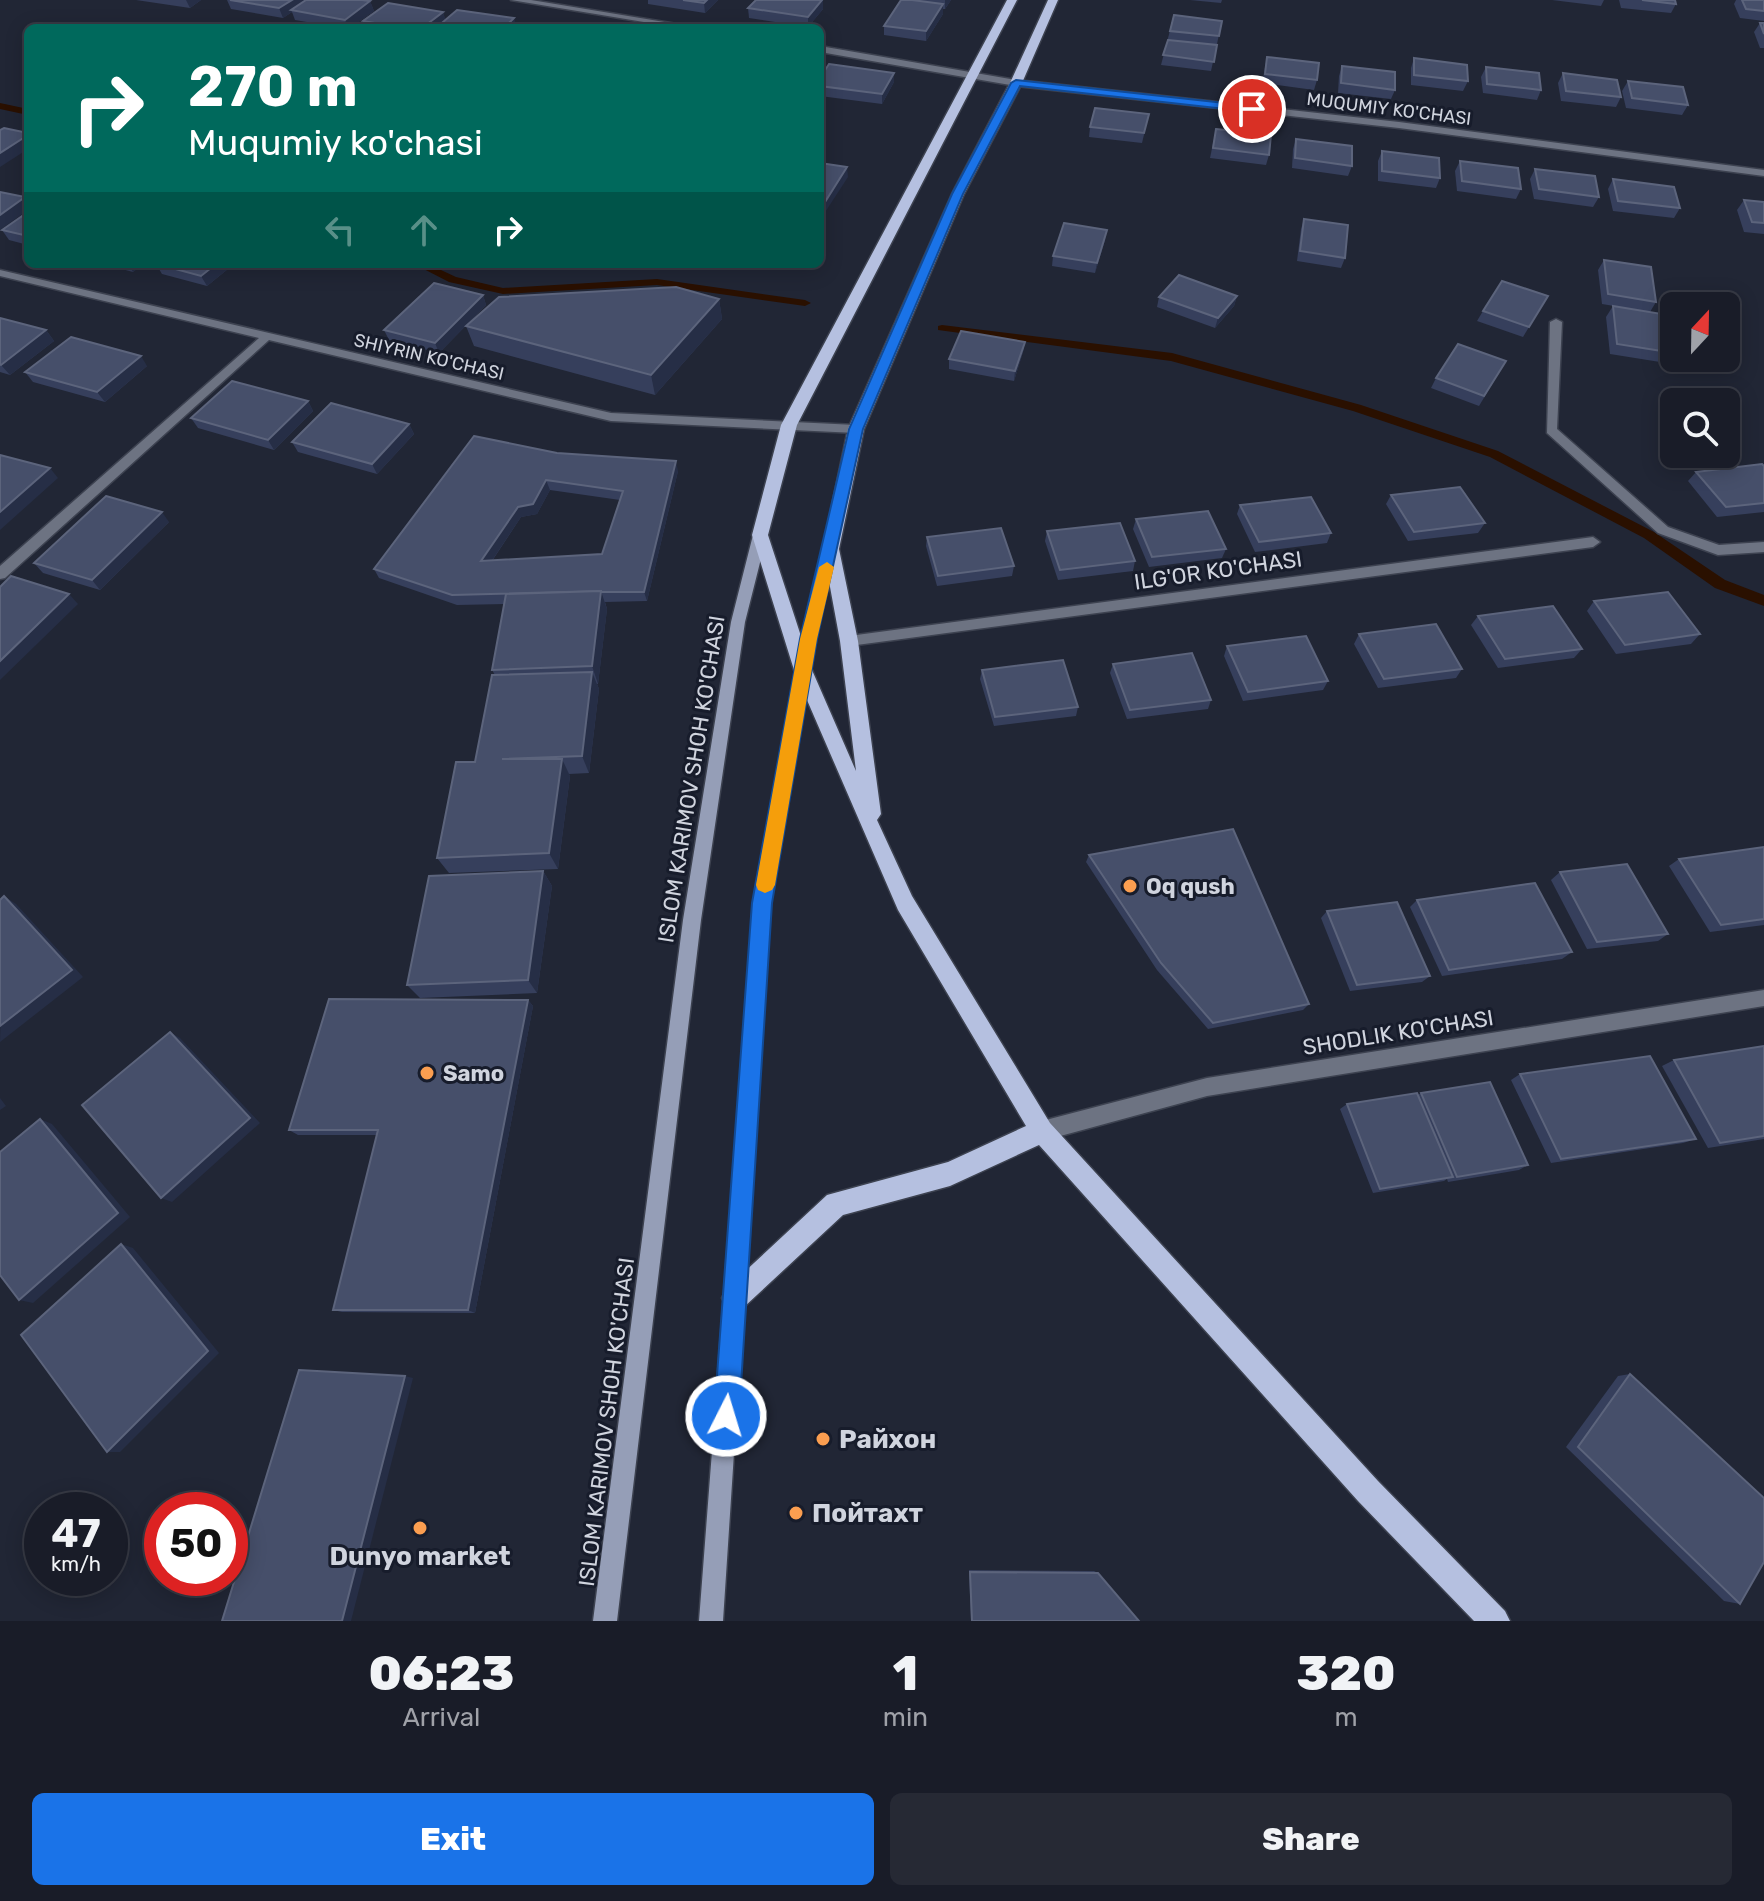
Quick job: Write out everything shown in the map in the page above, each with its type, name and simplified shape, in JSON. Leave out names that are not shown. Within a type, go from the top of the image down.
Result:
[{"type":"main road","name":"ISLOM KARIMOV SHOH KO'CHASI","points":[[605,1621],[692,920],[738,622],[789,425],[1012,0]]},
{"type":"main road","points":[[711,1621],[762,903],[803,670],[856,429],[958,194],[1016,83],[1053,0]]},
{"type":"main road","points":[[760,535],[803,670],[905,903],[1042,1131],[1368,1491],[1495,1621]]},
{"type":"main road","points":[[831,549],[849,641],[873,834]]},
{"type":"main road","points":[[735,1298],[836,1204],[950,1174],[1042,1131]]},
{"type":"street","points":[[515,0],[671,24]]},
{"type":"street","name":"MUQUMIY KO'CHASI","points":[[824,50],[1016,83],[1399,125],[1764,173]]},
{"type":"street","name":"SHIYRIN KO'CHASI","points":[[0,273],[611,417],[856,429]]},
{"type":"street","points":[[1556,322],[1551,430],[1663,530],[1718,550],[1764,547]]},
{"type":"street","points":[[0,574],[266,337]]},
{"type":"street","name":"ILG'OR KO'CHASI","points":[[849,641],[1593,542]]},
{"type":"street","name":"SHODLIK KO'CHASI","points":[[1042,1131],[1207,1087],[1764,998]]},
{"type":"building","points":[[230,0],[292,0],[279,8]]},
{"type":"building","points":[[306,0],[370,1],[345,20],[291,10]]},
{"type":"building","points":[[756,0],[822,0],[808,17],[748,8]]},
{"type":"building","points":[[901,0],[943,4],[926,31],[884,26]]},
{"type":"building","points":[[1642,0],[1675,0],[1676,4]]},
{"type":"building","points":[[1742,0],[1764,0],[1764,11],[1746,9]]},
{"type":"building","points":[[388,3],[443,12],[427,24],[363,21]]},
{"type":"building","points":[[457,10],[514,18],[508,24],[441,24]]},
{"type":"building","points":[[1174,15],[1222,21],[1219,36],[1170,31]]},
{"type":"building","points":[[1168,40],[1217,45],[1214,62],[1163,55]]},
{"type":"building","points":[[1267,57],[1319,63],[1317,80],[1265,74]]},
{"type":"building","points":[[1414,58],[1467,65],[1468,81],[1414,75]]},
{"type":"building","points":[[829,64],[894,73],[882,94],[824,87],[824,72]]},
{"type":"building","points":[[1342,66],[1395,72],[1395,90],[1341,83]]},
{"type":"building","points":[[1486,67],[1539,73],[1541,90],[1487,84]]},
{"type":"building","points":[[1563,73],[1617,80],[1621,97],[1566,91]]},
{"type":"building","points":[[1628,81],[1683,87],[1688,105],[1632,98]]},
{"type":"building","points":[[1095,108],[1149,114],[1144,133],[1090,127]]},
{"type":"building","points":[[1216,129],[1271,135],[1269,155],[1213,148]]},
{"type":"building","points":[[0,130],[24,132],[24,138],[0,153]]},
{"type":"building","points":[[1296,139],[1352,146],[1352,166],[1295,158]]},
{"type":"building","points":[[1382,151],[1439,158],[1440,178],[1382,171]]},
{"type":"building","points":[[1460,161],[1518,168],[1521,189],[1462,181]]},
{"type":"building","points":[[824,164],[847,167],[824,204]]},
{"type":"building","points":[[1535,169],[1595,176],[1599,197],[1539,189]]},
{"type":"building","points":[[1613,179],[1674,187],[1680,208],[1618,201]]},
{"type":"building","points":[[0,192],[24,197],[24,198],[0,215]]},
{"type":"building","points":[[1744,200],[1764,202],[1764,223],[1752,222]]},
{"type":"building","points":[[24,215],[24,235],[2,230]]},
{"type":"building","points":[[1304,219],[1348,225],[1345,258],[1300,251]]},
{"type":"building","points":[[1064,223],[1107,230],[1097,263],[1053,256]]},
{"type":"building","points":[[1604,260],[1651,267],[1656,302],[1608,294]]},
{"type":"building","points":[[172,268],[211,268],[201,276]]},
{"type":"building","points":[[1179,275],[1237,296],[1218,318],[1159,297]]},
{"type":"building","points":[[1502,281],[1548,296],[1529,327],[1483,311]]},
{"type":"building","points":[[434,283],[483,295],[435,343],[384,330]]},
{"type":"building","points":[[676,287],[719,299],[651,375],[466,326],[499,297]]},
{"type":"building","points":[[1613,306],[1660,314],[1660,351],[1617,344]]},
{"type":"building","points":[[0,318],[46,330],[1,365]]},
{"type":"building","points":[[961,331],[1025,342],[1015,371],[949,359]]},
{"type":"building","points":[[71,337],[141,356],[97,392],[25,372]]},
{"type":"building","points":[[1458,344],[1506,361],[1484,396],[1436,378]]},
{"type":"building","points":[[232,381],[308,401],[268,440],[191,418]]},
{"type":"building","points":[[331,403],[409,424],[372,464],[292,442]]},
{"type":"building","points":[[474,436],[557,453],[676,461],[644,592],[452,595],[374,569]],"holes":[[[546,480],[623,491],[602,554],[481,561],[518,507],[533,504]]]},
{"type":"building","points":[[0,455],[50,468],[0,512]]},
{"type":"building","points":[[1764,466],[1764,503],[1726,507],[1696,472],[1740,468]]},
{"type":"building","points":[[1460,487],[1485,523],[1414,532],[1391,495]]},
{"type":"building","points":[[106,496],[162,512],[92,580],[34,563]]},
{"type":"building","points":[[1311,497],[1331,533],[1259,542],[1240,505]]},
{"type":"building","points":[[1208,511],[1226,549],[1152,557],[1136,519]]},
{"type":"building","points":[[1120,523],[1135,561],[1060,570],[1047,531]]},
{"type":"building","points":[[1001,528],[1014,566],[938,576],[927,537]]},
{"type":"building","points":[[11,576],[69,594],[0,661],[0,587]]},
{"type":"building","points":[[601,591],[592,666],[492,670],[506,594]]},
{"type":"building","points":[[1668,592],[1700,634],[1625,645],[1594,601]]},
{"type":"building","points":[[1553,606],[1582,649],[1505,659],[1478,616]]},
{"type":"building","points":[[1436,624],[1462,669],[1384,679],[1359,634]]},
{"type":"building","points":[[1306,636],[1328,681],[1248,692],[1227,646]]},
{"type":"building","points":[[1192,653],[1211,700],[1130,710],[1113,664]]},
{"type":"building","points":[[1063,660],[1078,707],[995,717],[982,670]]},
{"type":"building","points":[[592,672],[582,756],[502,759],[562,759],[549,853],[437,858],[456,762],[475,762],[492,675]]},
{"type":"building","points":[[1233,829],[1309,1004],[1213,1023],[1161,963],[1089,855]]},
{"type":"building","points":[[1764,847],[1764,919],[1721,925],[1679,859]]},
{"type":"building","points":[[1627,864],[1668,934],[1597,942],[1560,872]]},
{"type":"building","points":[[543,871],[528,980],[407,985],[429,876]]},
{"type":"building","points":[[1535,883],[1572,952],[1449,970],[1417,900]]},
{"type":"building","points":[[4,896],[72,970],[0,1026],[0,900]]},
{"type":"building","points":[[1397,902],[1430,976],[1357,985],[1327,911]]},
{"type":"building","points":[[329,999],[528,1000],[468,1310],[333,1310],[378,1130],[289,1130]]},
{"type":"building","points":[[170,1032],[250,1118],[161,1198],[82,1105]]},
{"type":"building","points":[[1764,1046],[1764,1136],[1720,1143],[1674,1060]]},
{"type":"building","points":[[1650,1056],[1696,1139],[1561,1159],[1520,1074]]},
{"type":"building","points":[[1490,1082],[1528,1165],[1457,1177],[1421,1093]]},
{"type":"building","points":[[1417,1093],[1453,1177],[1380,1189],[1347,1104]]},
{"type":"building","points":[[40,1119],[118,1213],[19,1300],[0,1275],[0,1152]]},
{"type":"building","points":[[121,1244],[208,1351],[107,1452],[21,1335]]},
{"type":"building","points":[[299,1370],[405,1376],[342,1621],[222,1621],[230,1596],[248,1596],[248,1536]]},
{"type":"building","points":[[1630,1374],[1764,1498],[1764,1562],[1740,1604],[1578,1447]]},
{"type":"building","points":[[970,1572],[1098,1573],[1139,1621],[972,1621]]},
{"type":"waterway","points":[[0,106],[24,111]]},
{"type":"waterway","points":[[428,268],[453,280],[503,291],[657,282],[805,303]]},
{"type":"waterway","points":[[942,328],[1172,357],[1357,408],[1494,454],[1649,535],[1720,584],[1764,601]]},
{"type":"slow traffic","points":[[765,885],[808,639],[827,567]]},
{"type":"place","name":"Oq qush","points":[[1130,886]]},
{"type":"place","name":"Samo","points":[[427,1073]]},
{"type":"place","name":"Райхон","points":[[823,1439]]},
{"type":"place","name":"Пойтахт","points":[[796,1513]]},
{"type":"place","name":"Dunyo market","points":[[420,1528]]},
{"type":"route","points":[[726,1416],[762,903],[808,639],[856,429],[958,194],[1016,83],[1252,109]]}]
